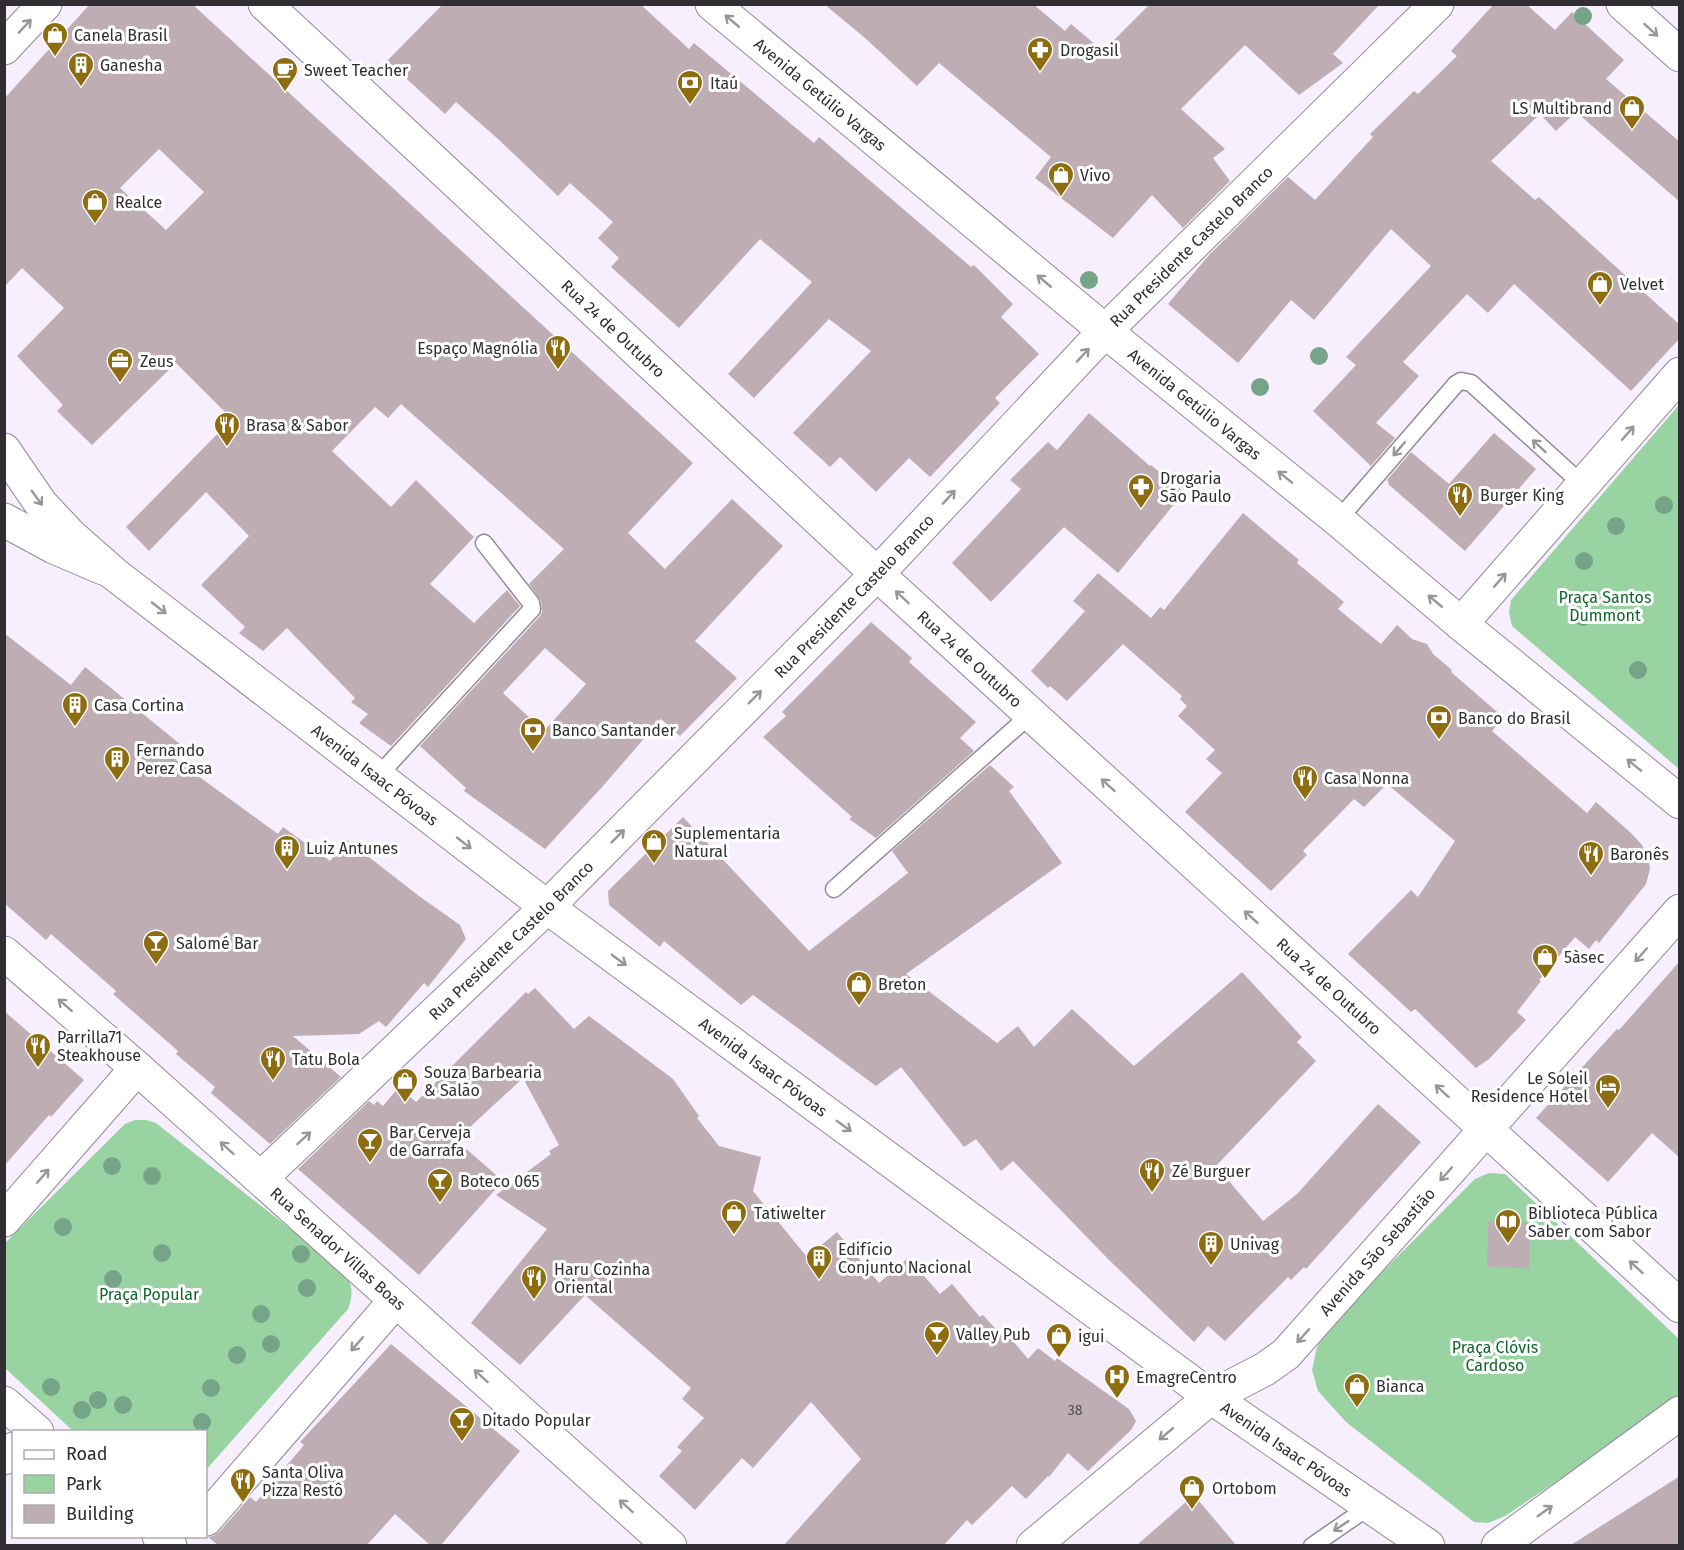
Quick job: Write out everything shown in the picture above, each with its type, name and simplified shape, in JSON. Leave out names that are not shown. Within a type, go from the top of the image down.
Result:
[{"type":"street","points":[[4,48],[45,4]]},
{"type":"street","name":"Rua 24 de Outubro","points":[[265,4],[1030,715],[1680,1306]]},
{"type":"street","name":"Avenida Getúlio Vargas","points":[[712,4],[1105,332],[1338,520],[1461,624],[1680,802]]},
{"type":"street","name":"Rua Presidente Castelo Branco","points":[[261,1178],[548,907],[877,574],[1105,332],[1437,4]]},
{"type":"street","points":[[1623,4],[1680,55]]},
{"type":"street","points":[[1461,624],[1680,374]]},
{"type":"street","name":"Avenida Isaac Póvoas","points":[[4,450],[41,504],[71,536],[113,573],[548,907],[1211,1397],[1428,1545]]},
{"type":"street","name":"Avenida Isaac Póvoas","points":[[4,520],[54,547],[113,573]]},
{"type":"street","name":"Avenida São Sebastião","points":[[1033,1545],[1211,1397],[1265,1369],[1286,1354],[1680,911]]},
{"type":"street","name":"Rua Senador Villas Boas","points":[[4,952],[261,1178],[670,1545]]},
{"type":"street","points":[[4,1220],[137,1068]]},
{"type":"street","points":[[207,1518],[396,1300]]},
{"type":"street","points":[[4,1403],[25,1430]]},
{"type":"street","points":[[1498,1545],[1680,1413]]},
{"type":"lane","points":[[1338,520],[1461,381],[1471,383],[1582,485]]},
{"type":"lane","points":[[378,776],[532,609],[531,603],[484,543]]},
{"type":"lane","points":[[834,889],[1030,715]]},
{"type":"lane","points":[[1312,1545],[1370,1506]]},
{"type":"green space","name":"Praça Santos Dummont","points":[[1679,405],[1679,769],[1512,626],[1509,613],[1511,600]]},
{"type":"green space","name":"Praça Popular","points":[[135,1120],[156,1123],[341,1269],[351,1288],[348,1309],[207,1469],[207,1430],[72,1430],[5,1368],[4,1244],[125,1124]]},
{"type":"green space","name":"Praça Clóvis Cardoso","points":[[1489,1173],[1505,1174],[1679,1339],[1679,1397],[1668,1407],[1505,1516],[1488,1523],[1474,1522],[1346,1422],[1318,1391],[1312,1370],[1317,1347],[1332,1322],[1475,1179]]},
{"type":"building","points":[[90,4],[192,4],[693,463],[628,533],[665,569],[732,499],[783,546],[695,641],[737,678],[680,736],[661,719],[545,849],[464,791],[466,788],[420,746],[540,616],[541,601],[529,584],[564,549],[401,404],[388,418],[375,407],[332,451],[391,507],[416,480],[474,537],[430,584],[474,623],[507,590],[520,606],[391,746],[359,723],[368,714],[351,702],[355,698],[287,628],[263,651],[239,633],[245,627],[201,585],[249,536],[206,492],[149,551],[126,527],[232,419],[176,363],[92,445],[57,411],[63,405],[17,356],[64,308],[22,268],[4,287],[4,99]],"holes":[[[159,149],[204,192],[166,230],[120,188]],[[545,648],[586,684],[544,731],[503,693]]]},
{"type":"building","points":[[443,4],[640,4],[689,49],[694,43],[814,143],[819,137],[971,267],[974,265],[1013,304],[1001,317],[1039,354],[995,398],[1000,403],[930,477],[909,458],[876,492],[840,457],[830,467],[793,433],[871,351],[829,319],[754,398],[728,374],[812,282],[760,239],[679,328],[611,267],[619,258],[598,238],[613,222],[570,183],[558,196],[456,102],[445,114],[387,61]]},
{"type":"building","points":[[824,4],[1033,4],[1065,31],[1071,24],[1103,51],[1150,4],[1380,4],[1333,54],[1343,63],[1299,95],[1245,45],[1181,109],[1225,149],[1213,158],[1230,181],[1183,228],[1152,195],[1113,238],[1035,178],[1051,157],[939,63],[917,86]]},
{"type":"building","points":[[1494,4],[1526,4],[1555,30],[1572,12],[1624,60],[1606,79],[1680,142],[1680,202],[1576,112],[1556,131],[1540,114],[1491,161],[1535,200],[1539,197],[1680,325],[1680,338],[1631,391],[1514,284],[1488,313],[1467,294],[1403,362],[1419,376],[1376,423],[1395,438],[1371,466],[1313,411],[1356,365],[1346,357],[1431,266],[1391,229],[1314,320],[1291,300],[1238,363],[1168,304],[1209,255],[1288,177],[1315,200],[1373,137],[1370,134],[1414,91],[1418,94],[1457,56],[1451,51]]},
{"type":"building","points":[[1089,413],[1184,492],[1118,573],[1064,527],[991,602],[952,563],[1021,489],[1010,480],[1048,442],[1057,450]]},
{"type":"building","name":"Burger King","points":[[1494,433],[1536,469],[1465,551],[1388,484],[1387,480],[1411,452],[1449,484]]},
{"type":"building","points":[[1243,513],[1299,560],[1297,563],[1344,602],[1338,609],[1381,644],[1397,625],[1412,639],[1427,644],[1433,654],[1452,670],[1451,672],[1503,717],[1492,731],[1587,813],[1596,802],[1631,833],[1648,856],[1650,869],[1646,884],[1599,943],[1596,940],[1589,949],[1575,937],[1539,980],[1541,981],[1517,1012],[1526,1020],[1489,1059],[1476,1068],[1415,1009],[1411,1012],[1348,954],[1411,890],[1418,897],[1455,841],[1387,784],[1364,807],[1354,799],[1303,851],[1307,855],[1271,891],[1185,812],[1222,773],[1206,759],[1215,750],[1178,716],[1187,706],[1180,699],[1182,696],[1123,644],[1067,701],[1050,686],[1048,688],[1031,671],[1085,611],[1073,601],[1098,573],[1151,618],[1160,607],[1164,610]]},
{"type":"building","points":[[871,622],[912,658],[909,662],[976,722],[960,738],[974,751],[876,838],[849,819],[852,817],[763,737],[786,716],[782,712]]},
{"type":"building","points":[[4,633],[71,685],[85,667],[185,748],[176,760],[278,834],[283,827],[330,861],[347,840],[460,925],[466,939],[428,987],[424,983],[386,1027],[379,1021],[359,1034],[293,1036],[341,1077],[270,1144],[211,1093],[215,1087],[176,1054],[178,1051],[113,994],[116,991],[51,934],[46,940],[4,903]]},
{"type":"building","points":[[990,765],[1014,787],[1009,791],[1062,863],[906,974],[997,1043],[1018,1026],[1034,1047],[1072,1009],[1134,1066],[1242,972],[1302,1037],[1297,1042],[1316,1061],[1216,1166],[1263,1221],[1297,1194],[1378,1104],[1421,1142],[1306,1269],[1304,1267],[1291,1280],[1288,1277],[1225,1341],[1208,1326],[1194,1342],[1108,1259],[1013,1161],[1001,1171],[976,1139],[964,1147],[901,1067],[876,1086],[753,995],[741,1005],[664,941],[660,947],[609,905],[608,891],[683,817],[809,951],[908,873],[892,851]]},
{"type":"building","name":"Le Soleil Residence Hotel","points":[[1680,961],[1680,1158],[1652,1133],[1608,1182],[1536,1118]]},
{"type":"building","points":[[535,988],[574,1029],[589,1016],[673,1079],[699,1116],[697,1118],[719,1146],[761,1157],[753,1191],[807,1257],[837,1232],[879,1283],[908,1258],[940,1294],[952,1284],[980,1317],[983,1315],[1005,1339],[1009,1336],[1028,1359],[1038,1348],[1055,1361],[1057,1358],[1129,1409],[1136,1421],[1131,1430],[1088,1471],[1068,1453],[1049,1477],[1026,1499],[1012,1486],[972,1525],[967,1520],[944,1545],[784,1545],[861,1459],[811,1402],[753,1468],[742,1458],[695,1510],[659,1476],[682,1451],[677,1447],[704,1418],[682,1399],[691,1388],[585,1295],[520,1365],[471,1323],[547,1229],[496,1195],[551,1154],[549,1151],[559,1145],[523,1078],[456,1140],[503,1181],[419,1275],[298,1169],[369,1101],[374,1105],[377,1101],[383,1106],[399,1087],[416,1102],[526,992],[528,994]]},
{"type":"building","name":"Parrilla71 Steakhouse","points":[[4,1011],[84,1080],[4,1166]]},
{"type":"building","name":"Biblioteca Pública Saber com Sabor","points":[[1488,1222],[1530,1223],[1529,1268],[1487,1267]]},
{"type":"building","points":[[391,1344],[520,1451],[441,1545],[430,1545],[395,1514],[367,1545],[218,1545],[208,1537],[220,1531],[250,1497],[256,1502],[304,1445],[300,1442]]},
{"type":"building","points":[[1680,1476],[1680,1545],[1571,1545]]},
{"type":"building","name":"Ortobom","points":[[1194,1495],[1236,1545],[1137,1545]]},
{"type":"place","name":"Canela Brasil","points":[[55,58]]},
{"type":"place","name":"Drogasil","points":[[1040,73]]},
{"type":"place","name":"Ganesha","points":[[81,88]]},
{"type":"place","name":"Sweet Teacher","points":[[285,93]]},
{"type":"place","name":"Itaú","points":[[690,106]]},
{"type":"place","name":"LS Multibrand","points":[[1632,131]]},
{"type":"place","name":"Vivo","points":[[1061,198]]},
{"type":"place","name":"Realce","points":[[95,225]]},
{"type":"place","name":"Velvet","points":[[1600,307]]},
{"type":"place","name":"Espaço Magnólia","points":[[558,371]]},
{"type":"place","name":"Zeus","points":[[120,384]]},
{"type":"place","name":"Brasa & Sabor","points":[[227,448]]},
{"type":"place","name":"Drogaria São Paulo","points":[[1141,510]]},
{"type":"place","name":"Burger King","points":[[1460,518]]},
{"type":"place","name":"Casa Cortina","points":[[75,728]]},
{"type":"place","name":"Banco do Brasil","points":[[1439,741]]},
{"type":"place","name":"Banco Santander","points":[[533,753]]},
{"type":"place","name":"Fernando Perez Casa","points":[[117,782]]},
{"type":"place","name":"Casa Nonna","points":[[1305,801]]},
{"type":"place","name":"Suplementaria Natural","points":[[654,865]]},
{"type":"place","name":"Luiz Antunes","points":[[287,871]]},
{"type":"place","name":"Baronês","points":[[1591,877]]},
{"type":"place","name":"Salomé Bar","points":[[156,966]]},
{"type":"place","name":"5àsec","points":[[1545,980]]},
{"type":"place","name":"Breton","points":[[859,1007]]},
{"type":"place","name":"Parrilla71 Steakhouse","points":[[38,1069]]},
{"type":"place","name":"Tatu Bola","points":[[273,1082]]},
{"type":"place","name":"Souza Barbearia & Salão","points":[[405,1104]]},
{"type":"place","name":"Le Soleil Residence Hotel","points":[[1608,1110]]},
{"type":"place","name":"Bar Cerveja de Garrafa","points":[[370,1164]]},
{"type":"place","name":"Zé Burguer","points":[[1152,1194]]},
{"type":"place","name":"Boteco 065","points":[[440,1204]]},
{"type":"place","name":"Tatiwelter","points":[[734,1236]]},
{"type":"place","name":"Biblioteca Pública Saber com Sabor","points":[[1508,1245]]},
{"type":"place","name":"Univag","points":[[1211,1267]]},
{"type":"place","name":"Edifício Conjunto Nacional","points":[[819,1281]]},
{"type":"place","name":"Haru Cozinha Oriental","points":[[534,1301]]},
{"type":"place","name":"Valley Pub","points":[[937,1357]]},
{"type":"place","name":"igui","points":[[1059,1359]]},
{"type":"place","name":"EmagreCentro","points":[[1117,1400]]},
{"type":"place","name":"Bianca","points":[[1357,1409]]},
{"type":"place","name":"Ditado Popular","points":[[462,1443]]},
{"type":"place","name":"Santa Oliva Pizza Restô","points":[[243,1504]]},
{"type":"place","name":"Ortobom","points":[[1192,1511]]}]
